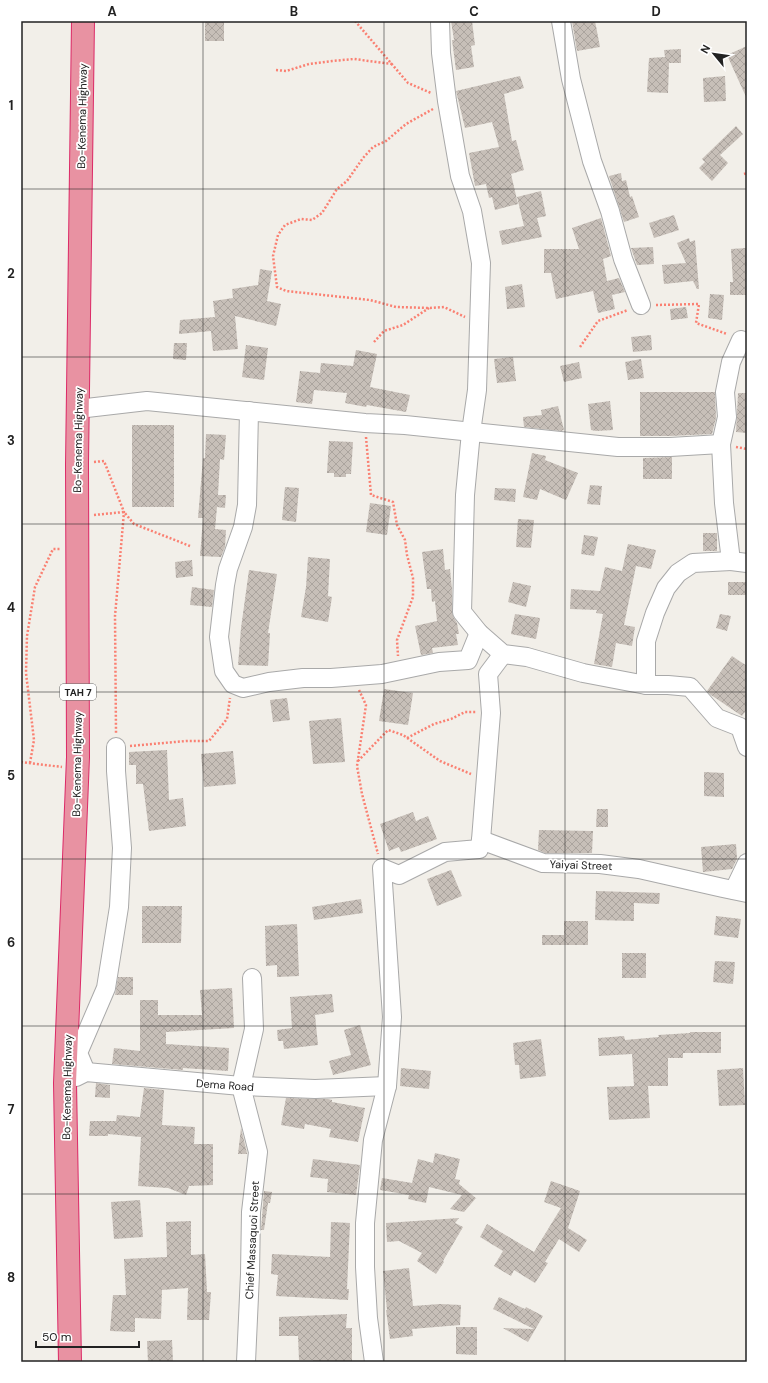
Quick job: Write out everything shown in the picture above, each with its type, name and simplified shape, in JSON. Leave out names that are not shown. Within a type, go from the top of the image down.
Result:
[{"type":"highway","name":"Bo-Kenema Highway","points":[[70,1362],[65,1083],[78,769],[77,464],[83,21]]},
{"type":"street","points":[[440,21],[441,53],[447,101],[460,176],[472,211],[481,263],[477,390],[465,495],[462,612],[479,633],[503,654],[527,657],[583,673],[646,685],[690,687],[717,718],[740,727],[747,747]]},
{"type":"street","points":[[561,21],[571,79],[592,161],[610,211],[623,259],[641,305]]},
{"type":"street","points":[[646,685],[646,641],[655,613],[666,588],[678,574],[693,563],[739,562],[724,503],[721,444],[727,417],[725,392],[731,362],[741,340]]},
{"type":"street","points":[[78,409],[147,401],[618,447],[721,444]]},
{"type":"street","points":[[249,411],[247,505],[243,527],[228,569],[220,637],[224,671],[233,684],[243,688],[269,682],[382,674],[439,662],[468,660],[488,674]]},
{"type":"street","points":[[468,660],[479,633]]},
{"type":"street","points":[[374,1362],[368,1318],[365,1274],[365,1223],[373,1140],[387,1086],[392,1017],[382,868],[399,875],[445,852],[479,849],[481,840],[491,713],[488,674],[503,654]]},
{"type":"street","points":[[65,1083],[86,1072],[78,1052],[106,988],[119,907],[122,848],[116,771],[116,747]]},
{"type":"street","name":"Yaiyai Street","points":[[481,840],[542,863],[600,864],[639,869],[740,892]]},
{"type":"street","points":[[740,892],[747,863]]},
{"type":"street","name":"Chief Massaquoi Street","points":[[246,1362],[251,1212],[258,1152],[241,1086],[254,1029],[252,978]]},
{"type":"street","name":"Dema Road","points":[[86,1072],[241,1086],[315,1089],[387,1086]]},
{"type":"path","points":[[355,21],[408,83],[447,101]]},
{"type":"path","points":[[276,70],[286,71],[309,64],[332,60],[354,59],[392,64]]},
{"type":"path","points":[[447,101],[406,124],[386,141],[373,147],[363,158],[347,181],[338,189],[322,213],[312,220],[301,219],[285,225],[278,235],[273,256],[277,287],[286,291],[370,300],[396,307],[444,307],[478,324]]},
{"type":"path","points":[[580,347],[598,321],[641,305],[699,304],[696,323],[741,340]]},
{"type":"path","points":[[374,342],[384,331],[403,325],[430,308]]},
{"type":"path","points":[[365,423],[371,495],[393,502],[397,525],[405,540],[413,578],[413,597],[397,640],[398,670]]},
{"type":"path","points":[[77,464],[104,462],[124,512],[134,524],[190,546]]},
{"type":"path","points":[[77,517],[124,512]]},
{"type":"path","points":[[124,512],[115,616],[116,747],[186,741],[209,741],[227,719],[233,684]]},
{"type":"path","points":[[30,763],[34,740],[26,673],[26,651],[34,588],[53,549],[77,549]]},
{"type":"path","points":[[353,676],[366,705],[357,766],[362,794],[382,868]]},
{"type":"path","points":[[407,738],[434,724],[451,719],[465,712],[491,713]]},
{"type":"path","points":[[358,762],[388,730],[407,738],[440,760],[469,773],[485,786]]},
{"type":"path","points":[[21,762],[78,769]]},
{"type":"building","points":[[205,21],[224,21],[224,41],[205,41]]},
{"type":"building","points":[[451,21],[472,21],[475,45],[471,46],[474,67],[456,70]]},
{"type":"building","points":[[572,21],[595,21],[600,47],[577,51]]},
{"type":"building","points":[[747,46],[747,99],[727,55]]},
{"type":"building","points":[[681,49],[681,63],[669,63],[668,93],[647,92],[649,58],[665,57],[664,50]]},
{"type":"building","points":[[520,76],[524,88],[504,94],[512,141],[516,140],[524,170],[511,174],[518,204],[495,210],[492,197],[489,198],[486,184],[475,186],[469,153],[499,147],[492,122],[465,128],[456,91]]},
{"type":"building","points":[[725,76],[726,101],[704,102],[703,78]]},
{"type":"building","points":[[736,126],[743,134],[720,155],[728,163],[712,181],[699,168],[705,162],[702,159]]},
{"type":"building","points":[[621,173],[622,181],[626,180],[630,197],[632,196],[639,217],[624,222],[609,176]]},
{"type":"building","points":[[541,191],[546,216],[537,218],[542,237],[502,245],[499,231],[524,226],[517,197]]},
{"type":"building","points":[[674,215],[679,230],[654,238],[649,223]]},
{"type":"building","points":[[601,218],[611,256],[603,259],[607,281],[619,278],[625,292],[612,295],[615,309],[598,313],[593,291],[556,299],[551,273],[544,273],[544,249],[579,249],[572,228]]},
{"type":"building","points":[[689,238],[690,242],[695,240],[699,289],[697,289],[693,281],[664,284],[662,265],[686,263],[677,243]]},
{"type":"building","points":[[653,247],[654,264],[637,265],[631,248]]},
{"type":"building","points":[[746,248],[746,295],[730,295],[730,282],[733,282],[731,249]]},
{"type":"building","points":[[260,269],[272,271],[267,301],[281,304],[276,326],[235,316],[238,349],[213,351],[211,331],[179,334],[180,320],[215,317],[213,301],[233,298],[232,289],[258,285]]},
{"type":"building","points":[[522,284],[525,307],[507,309],[505,287]]},
{"type":"building","points":[[710,294],[724,295],[722,320],[708,318]]},
{"type":"building","points":[[686,307],[688,318],[671,320],[670,309]]},
{"type":"building","points":[[651,335],[652,350],[633,352],[631,337]]},
{"type":"building","points":[[174,343],[187,343],[186,360],[173,359]]},
{"type":"building","points":[[246,345],[268,348],[264,380],[242,377]]},
{"type":"building","points":[[356,350],[377,354],[370,387],[410,395],[406,412],[367,405],[366,407],[345,403],[347,393],[314,390],[312,404],[296,402],[300,371],[320,373],[321,363],[353,366]]},
{"type":"building","points":[[513,357],[516,381],[497,383],[494,359]]},
{"type":"building","points":[[641,359],[644,378],[628,380],[625,362]]},
{"type":"building","points":[[579,362],[582,378],[564,382],[560,366]]},
{"type":"building","points":[[640,392],[715,392],[716,418],[712,434],[640,436]]},
{"type":"building","points":[[738,393],[747,393],[747,433],[736,432]]},
{"type":"building","points":[[610,401],[613,430],[591,430],[588,404]]},
{"type":"building","points":[[558,406],[564,430],[561,431],[524,427],[523,417],[542,415],[541,410]]},
{"type":"building","points":[[132,425],[174,425],[174,507],[132,507]]},
{"type":"building","points":[[206,434],[226,435],[224,460],[220,459],[218,495],[226,495],[225,508],[217,507],[215,529],[226,530],[225,547],[221,557],[200,556],[203,518],[198,518],[203,458],[205,458]]},
{"type":"building","points":[[329,441],[353,442],[351,474],[346,474],[346,477],[334,477],[334,473],[327,473]]},
{"type":"building","points":[[532,453],[546,456],[545,460],[578,473],[566,500],[540,489],[537,500],[523,497]]},
{"type":"building","points":[[672,457],[672,479],[643,479],[643,458]]},
{"type":"building","points":[[590,485],[602,486],[600,505],[587,504]]},
{"type":"building","points":[[285,487],[299,488],[296,522],[282,520]]},
{"type":"building","points":[[495,488],[516,489],[515,502],[494,500]]},
{"type":"building","points":[[370,503],[391,506],[387,535],[366,532]]},
{"type":"building","points":[[518,519],[534,520],[531,548],[516,547]]},
{"type":"building","points":[[703,533],[717,533],[717,551],[703,551]]},
{"type":"building","points":[[584,535],[598,537],[594,556],[581,554]]},
{"type":"building","points":[[628,544],[656,550],[651,569],[636,566],[624,625],[635,627],[632,646],[616,643],[612,667],[594,664],[603,614],[596,613],[597,610],[570,609],[571,589],[600,591],[605,567],[622,571]]},
{"type":"building","points":[[443,549],[445,570],[450,569],[452,612],[457,623],[459,634],[456,634],[458,645],[432,648],[433,653],[421,655],[415,626],[437,621],[435,601],[432,602],[431,589],[427,589],[422,552]]},
{"type":"building","points":[[308,557],[330,559],[328,596],[332,597],[328,622],[301,617],[306,587]]},
{"type":"building","points":[[192,560],[193,576],[176,578],[175,562]]},
{"type":"building","points":[[249,570],[277,574],[268,633],[270,633],[268,666],[238,665],[241,628]]},
{"type":"building","points":[[513,582],[531,586],[526,607],[508,602]]},
{"type":"building","points":[[728,582],[747,582],[747,595],[728,595]]},
{"type":"building","points":[[192,587],[214,590],[212,607],[190,605]]},
{"type":"building","points":[[515,614],[540,618],[536,639],[511,634]]},
{"type":"building","points":[[720,614],[731,616],[727,631],[716,628]]},
{"type":"building","points":[[732,656],[747,666],[747,709],[742,716],[707,691]]},
{"type":"building","points":[[384,689],[413,693],[408,725],[379,721]]},
{"type":"building","points":[[287,698],[290,720],[273,722],[270,700]]},
{"type":"building","points":[[341,718],[345,762],[313,764],[309,721]]},
{"type":"building","points":[[167,750],[169,800],[183,798],[186,826],[149,831],[143,784],[136,784],[136,765],[129,765],[129,752]]},
{"type":"building","points":[[233,751],[236,784],[204,787],[201,754]]},
{"type":"building","points":[[704,772],[724,773],[724,797],[704,796]]},
{"type":"building","points":[[597,809],[608,809],[608,827],[596,827]]},
{"type":"building","points":[[413,812],[416,821],[428,816],[437,839],[401,852],[399,847],[389,851],[380,824]]},
{"type":"building","points":[[539,830],[593,831],[592,853],[545,853],[538,850]]},
{"type":"building","points":[[736,844],[737,859],[732,869],[703,872],[701,847]]},
{"type":"building","points":[[451,870],[462,896],[437,906],[427,879]]},
{"type":"building","points":[[596,891],[660,893],[659,904],[634,903],[634,921],[595,920]]},
{"type":"building","points":[[361,899],[363,913],[314,920],[312,907]]},
{"type":"building","points":[[142,906],[182,906],[181,943],[142,943]]},
{"type":"building","points":[[716,916],[741,919],[738,938],[714,935]]},
{"type":"building","points":[[564,921],[588,921],[588,945],[542,945],[542,935],[564,935]]},
{"type":"building","points":[[297,924],[299,976],[277,977],[277,965],[266,966],[265,926]]},
{"type":"building","points":[[622,953],[646,953],[646,978],[622,978]]},
{"type":"building","points":[[715,961],[735,962],[733,984],[713,982]]},
{"type":"building","points":[[118,977],[133,977],[133,995],[115,995]]},
{"type":"building","points":[[232,988],[234,1028],[166,1032],[166,1044],[229,1048],[228,1071],[183,1068],[183,1070],[112,1064],[114,1048],[140,1051],[140,1000],[158,1000],[158,1015],[202,1015],[200,990]]},
{"type":"building","points":[[332,994],[334,1012],[315,1015],[318,1045],[284,1049],[283,1041],[278,1041],[277,1030],[292,1028],[290,997]]},
{"type":"building","points":[[360,1025],[371,1065],[333,1075],[329,1061],[351,1055],[344,1030]]},
{"type":"building","points":[[690,1032],[721,1032],[721,1053],[683,1053],[683,1058],[668,1058],[668,1086],[648,1086],[650,1118],[609,1120],[607,1087],[634,1086],[632,1054],[599,1056],[598,1038],[624,1036],[625,1040]]},
{"type":"building","points":[[541,1039],[546,1076],[520,1079],[519,1065],[515,1065],[513,1043]]},
{"type":"building","points":[[401,1068],[431,1071],[429,1089],[400,1086]]},
{"type":"building","points":[[743,1068],[745,1105],[719,1106],[717,1070]]},
{"type":"building","points":[[96,1083],[110,1085],[110,1098],[95,1097]]},
{"type":"building","points":[[144,1088],[164,1090],[162,1125],[195,1127],[194,1144],[213,1144],[213,1185],[189,1186],[186,1195],[168,1188],[138,1186],[141,1137],[108,1134],[108,1136],[89,1136],[90,1121],[116,1121],[117,1115],[140,1117]]},
{"type":"building","points":[[286,1098],[328,1099],[332,1100],[332,1102],[365,1108],[358,1142],[329,1137],[331,1129],[305,1124],[304,1129],[281,1125]]},
{"type":"building","points":[[241,1128],[247,1153],[247,1154],[238,1154]]},
{"type":"building","points":[[435,1153],[460,1159],[455,1179],[460,1180],[459,1184],[476,1198],[464,1212],[450,1209],[462,1195],[429,1187],[426,1203],[408,1199],[409,1195],[380,1190],[382,1178],[412,1183],[418,1159],[433,1163]]},
{"type":"building","points":[[313,1159],[360,1165],[356,1195],[327,1192],[328,1179],[310,1177]]},
{"type":"building","points":[[551,1181],[580,1191],[568,1228],[587,1240],[579,1252],[559,1239],[545,1262],[548,1263],[535,1283],[514,1270],[511,1276],[494,1266],[503,1251],[480,1237],[487,1224],[534,1252],[561,1208],[544,1202]]},
{"type":"building","points":[[264,1191],[272,1192],[270,1203],[268,1203],[264,1230],[261,1230]]},
{"type":"building","points":[[140,1200],[143,1237],[114,1239],[111,1202]]},
{"type":"building","points":[[459,1218],[455,1223],[463,1227],[436,1274],[417,1261],[422,1253],[399,1241],[387,1242],[386,1223]]},
{"type":"building","points":[[191,1221],[191,1255],[205,1254],[207,1292],[211,1292],[209,1320],[187,1320],[188,1288],[162,1290],[161,1319],[135,1318],[135,1332],[110,1331],[113,1295],[126,1295],[124,1259],[167,1257],[166,1222]]},
{"type":"building","points":[[331,1222],[350,1223],[347,1289],[349,1289],[348,1300],[276,1296],[278,1275],[271,1274],[272,1254],[330,1257]]},
{"type":"building","points":[[409,1268],[413,1306],[440,1304],[461,1305],[460,1325],[412,1329],[413,1336],[390,1339],[383,1271]]},
{"type":"building","points":[[499,1297],[525,1309],[526,1307],[543,1316],[528,1342],[503,1328],[534,1329],[493,1309]]},
{"type":"building","points":[[347,1314],[346,1328],[352,1328],[352,1362],[313,1362],[313,1360],[299,1360],[298,1336],[279,1336],[279,1317]]},
{"type":"building","points":[[456,1327],[477,1327],[477,1355],[456,1354]]},
{"type":"building","points":[[172,1340],[173,1362],[148,1362],[147,1341]]}]
